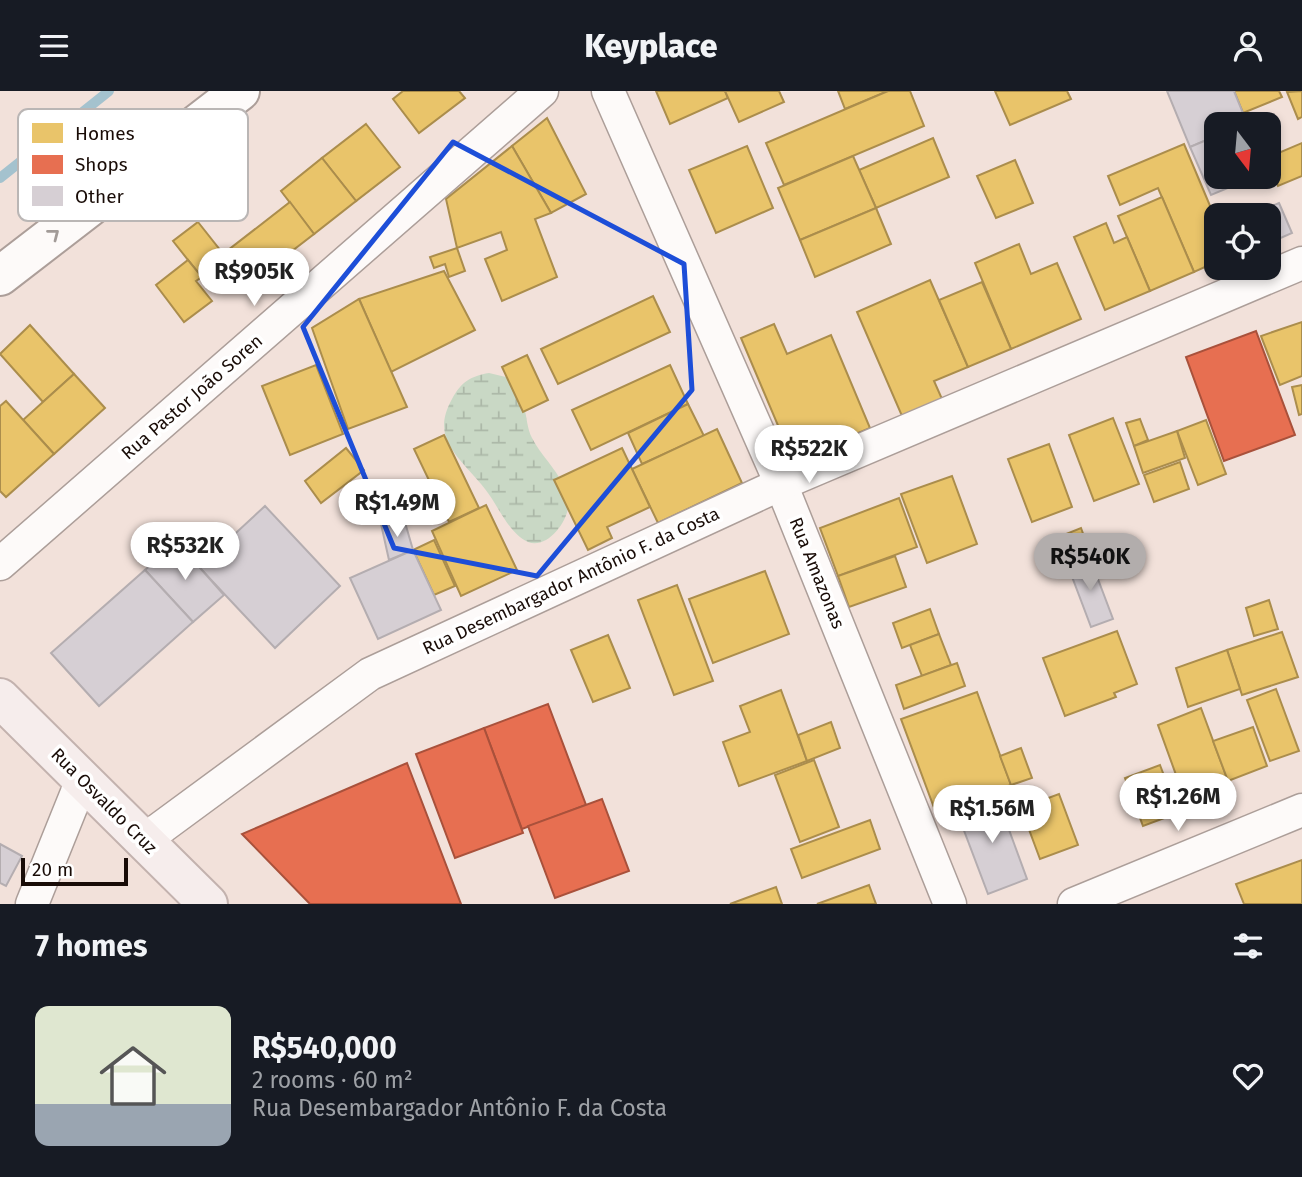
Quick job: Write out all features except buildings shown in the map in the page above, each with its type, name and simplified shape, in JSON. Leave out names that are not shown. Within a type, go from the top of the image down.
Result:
[{"type":"highway","name":"Rua Osvaldo Cruz","points":[[0,698],[208,904]]},
{"type":"street","points":[[217,109],[240,91]]},
{"type":"street","name":"Rua Pastor João Soren","points":[[0,565],[542,91]]},
{"type":"street","name":"Rua Amazonas","points":[[608,91],[781,484],[950,904]]},
{"type":"street","points":[[0,276],[71,221]]},
{"type":"street","name":"Rua Desembargador Antônio F. da Costa","points":[[143,841],[370,674],[781,484],[1302,263]]},
{"type":"street","points":[[32,904],[82,780]]},
{"type":"street","points":[[1074,904],[1302,810]]},
{"type":"highlighted area","points":[[453,142],[684,264],[692,390],[537,576],[394,548],[303,327]]},
{"type":"green space","points":[[489,373],[510,378],[523,403],[532,438],[563,484],[566,493],[568,510],[565,517],[556,532],[543,542],[528,542],[515,532],[485,489],[458,458],[446,437],[446,413],[455,393],[467,381]]},
{"type":"waterway","points":[[86,109],[109,91]]},
{"type":"waterway","points":[[0,178],[18,164]]}]
